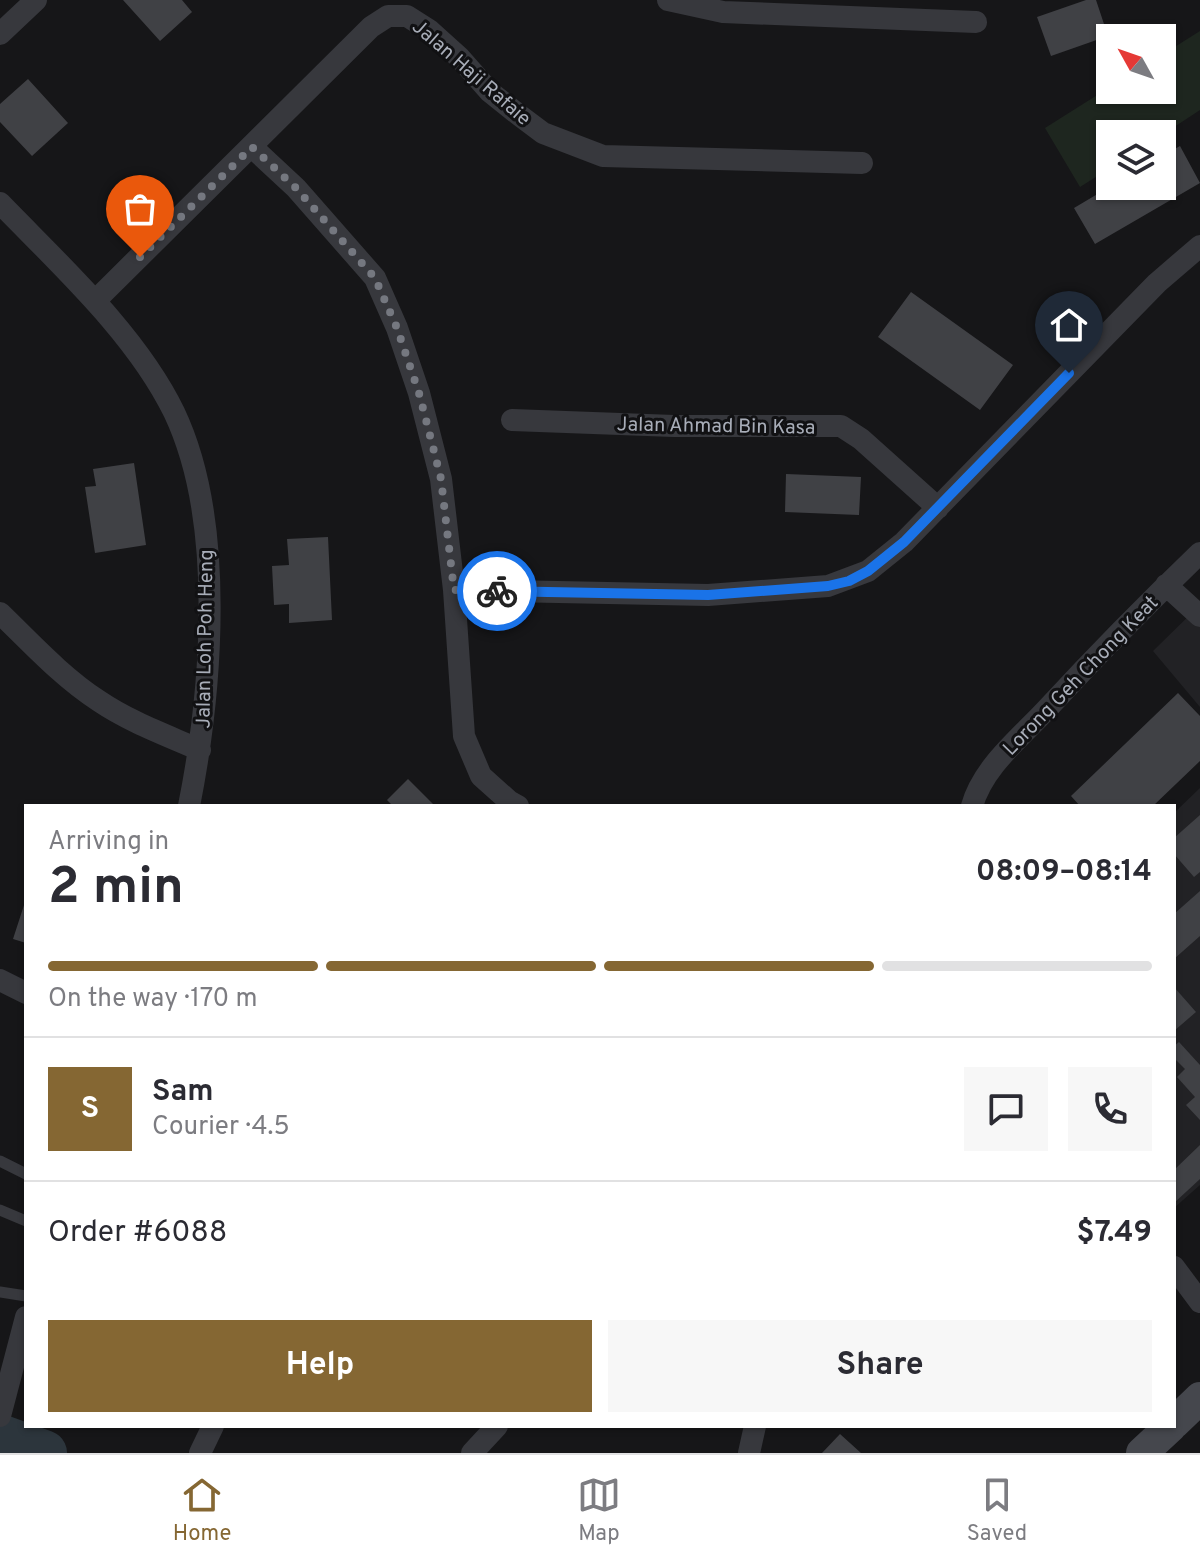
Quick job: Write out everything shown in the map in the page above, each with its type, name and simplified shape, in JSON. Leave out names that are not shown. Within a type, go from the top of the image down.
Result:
[{"type":"main road","points":[[1176,1420],[1200,1398]]},
{"type":"main road","points":[[1142,1453],[1168,1428]]},
{"type":"street","points":[[0,34],[36,0]]},
{"type":"street","points":[[668,0],[723,12],[976,22]]},
{"type":"street","name":"Jalan Haji Rafaie","points":[[95,301],[371,27],[388,16],[407,16],[429,30],[460,58],[490,92],[543,133],[603,156],[862,163]]},
{"type":"street","points":[[252,147],[296,188],[375,278],[397,328],[419,393],[441,479],[454,590],[464,736],[481,776],[514,804]]},
{"type":"street","name":"Jalan Loh Poh Heng","points":[[0,203],[95,301],[144,364],[173,411],[191,457],[203,501],[209,573],[200,750],[189,804]]},
{"type":"street","points":[[454,590],[708,595],[828,586],[868,571],[904,542],[1157,283],[1200,246]]},
{"type":"street","name":"Jalan Ahmad Bin Kasa","points":[[512,420],[674,426],[841,426],[861,439],[938,508]]},
{"type":"street","name":"Lorong Geh Chong Keat","points":[[973,804],[985,777],[1001,757],[1200,553]]},
{"type":"street","points":[[1166,585],[1200,616]]},
{"type":"street","points":[[0,613],[53,665],[97,700],[136,723],[200,750]]},
{"type":"street","points":[[0,980],[24,992]]},
{"type":"street","points":[[1176,1270],[1200,1302]]},
{"type":"street","points":[[0,1416],[24,1324]]},
{"type":"street","points":[[200,1453],[212,1428]]},
{"type":"street","points":[[472,1453],[495,1428]]},
{"type":"street","points":[[749,1453],[755,1428]]},
{"type":"lane","points":[[0,1161],[24,1173]]},
{"type":"lane","points":[[0,1210],[24,1220]]},
{"type":"lane","points":[[0,1292],[24,1296]]},
{"type":"shaded area","points":[[1200,31],[1200,110],[1176,126],[1176,120],[1096,120],[1096,177],[1080,187],[1045,128],[1096,96],[1096,104],[1176,104],[1176,46]]},
{"type":"shaded area","points":[[1200,605],[1200,707],[1153,651]]},
{"type":"shaded area","points":[[1200,788],[1200,1185],[1176,1206],[1176,811]]},
{"type":"building","points":[[123,0],[182,0],[192,12],[160,41]]},
{"type":"building","points":[[1086,0],[1096,0],[1104,24],[1096,24],[1096,40],[1051,56],[1037,17]]},
{"type":"building","points":[[28,79],[68,123],[32,156],[0,122],[0,104]]},
{"type":"building","points":[[1180,146],[1200,183],[1176,197],[1176,148]]},
{"type":"building","points":[[1096,195],[1096,200],[1171,200],[1095,244],[1074,208]]},
{"type":"building","points":[[911,292],[1013,365],[980,410],[878,337]]},
{"type":"building","points":[[134,463],[146,545],[95,553],[85,487],[96,486],[93,469]]},
{"type":"building","points":[[786,474],[861,477],[859,515],[785,512]]},
{"type":"building","points":[[328,537],[332,620],[289,623],[289,604],[274,605],[272,566],[289,565],[287,539]]},
{"type":"building","points":[[1178,693],[1200,716],[1200,761],[1155,804],[1078,804],[1071,796]]},
{"type":"building","points":[[408,779],[433,804],[391,804],[387,800]]},
{"type":"building","points":[[1200,815],[1200,872],[1194,877],[1176,856],[1176,836]]},
{"type":"building","points":[[1200,891],[1200,936],[1176,957],[1176,912]]},
{"type":"building","points":[[24,905],[24,942],[13,939]]},
{"type":"building","points":[[1176,989],[1196,1012],[1176,1029]]},
{"type":"building","points":[[1179,1042],[1200,1065],[1200,1120],[1186,1105],[1195,1097],[1177,1077],[1185,1069],[1176,1060],[1176,1044]]},
{"type":"building","points":[[1200,1145],[1200,1179],[1176,1201],[1176,1168]]},
{"type":"building","points":[[840,1434],[861,1453],[822,1453]]},
{"type":"waterway","points":[[0,1437],[44,1453]]},
{"type":"way so far","points":[[140,257],[252,147],[296,188],[375,278],[397,328],[419,393],[441,479],[454,590],[497,591]]},
{"type":"route","points":[[497,591],[708,595],[828,586],[849,581],[868,571],[904,542],[1069,373]]}]
